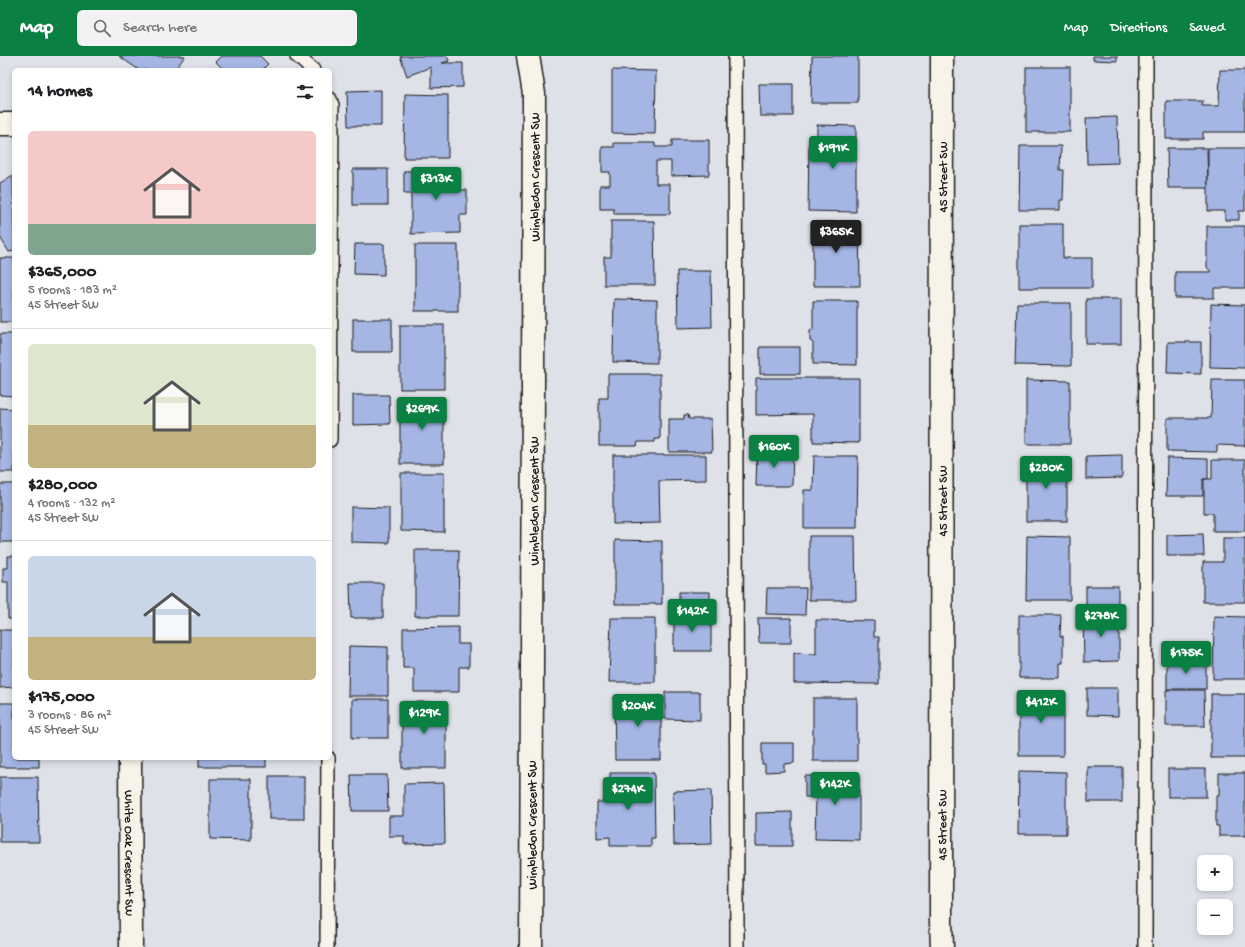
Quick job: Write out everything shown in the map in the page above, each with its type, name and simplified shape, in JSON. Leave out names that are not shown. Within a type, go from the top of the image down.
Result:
[{"type":"street","name":"Wimbledon Crescent SW","points":[[528,56],[534,94],[531,947]]},
{"type":"street","name":"45 Street SW","points":[[942,56],[942,947]]},
{"type":"street","points":[[0,124],[12,124]]},
{"type":"street","name":"White Oak Crescent SW","points":[[130,760],[131,947]]},
{"type":"lane","points":[[297,56],[311,68]]},
{"type":"lane","points":[[735,56],[737,947]]},
{"type":"lane","points":[[1145,947],[1146,56]]},
{"type":"lane","points":[[327,947],[328,760]]},
{"type":"building","points":[[119,56],[185,56],[176,68],[136,68]]},
{"type":"building","points":[[222,56],[260,56],[268,64],[264,68],[222,68],[216,62]]},
{"type":"building","points":[[400,56],[447,56],[449,61],[442,63],[463,63],[463,87],[431,88],[431,67],[407,76]]},
{"type":"building","points":[[812,56],[858,56],[858,103],[811,103]]},
{"type":"building","points":[[1093,56],[1117,56],[1117,61],[1093,60]]},
{"type":"building","points":[[1026,67],[1070,67],[1070,132],[1026,132]]},
{"type":"building","points":[[612,70],[656,71],[655,134],[612,133]]},
{"type":"building","points":[[1220,70],[1245,70],[1245,132],[1203,132],[1203,139],[1166,139],[1166,101],[1203,101],[1202,106],[1219,106]]},
{"type":"building","points":[[759,84],[793,84],[793,116],[760,116]]},
{"type":"building","points":[[381,90],[381,126],[348,126],[347,91]]},
{"type":"building","points":[[405,94],[448,95],[448,158],[404,158]]},
{"type":"building","points":[[1117,117],[1118,163],[1087,164],[1086,118]]},
{"type":"building","points":[[817,125],[856,126],[856,212],[808,211],[809,142],[817,142]]},
{"type":"building","points":[[672,140],[709,140],[709,175],[671,176],[671,161],[656,161],[656,184],[670,184],[670,214],[614,214],[614,209],[600,209],[600,185],[610,185],[610,172],[602,172],[602,147],[614,147],[614,143],[655,143],[655,147],[672,147]]},
{"type":"building","points":[[1020,146],[1061,146],[1060,170],[1064,170],[1063,200],[1060,200],[1060,210],[1019,210]]},
{"type":"building","points":[[1167,148],[1207,148],[1208,188],[1168,188]]},
{"type":"building","points":[[1208,148],[1245,148],[1245,211],[1239,211],[1239,220],[1225,220],[1225,211],[1208,211]]},
{"type":"building","points":[[353,169],[388,169],[388,205],[353,205]]},
{"type":"building","points":[[404,171],[460,171],[460,190],[467,190],[467,215],[460,215],[460,233],[411,234],[411,194],[404,194]]},
{"type":"building","points":[[12,176],[12,251],[9,252],[0,237],[0,183]]},
{"type":"building","points":[[611,221],[654,221],[655,285],[604,285],[604,257],[611,257]]},
{"type":"building","points":[[813,222],[859,222],[860,286],[813,286]]},
{"type":"building","points":[[1019,224],[1063,224],[1063,258],[1092,258],[1092,288],[1019,288]]},
{"type":"building","points":[[1207,226],[1245,226],[1245,288],[1214,288],[1214,298],[1175,298],[1175,272],[1211,272],[1207,267]]},
{"type":"building","points":[[355,244],[384,244],[384,275],[354,274]]},
{"type":"building","points":[[415,245],[458,245],[458,311],[415,311]]},
{"type":"building","points":[[0,258],[12,258],[12,322],[0,322]]},
{"type":"building","points":[[677,271],[711,271],[712,327],[678,328]]},
{"type":"building","points":[[614,299],[657,300],[657,363],[613,362]]},
{"type":"building","points":[[1086,299],[1121,299],[1121,344],[1086,344]]},
{"type":"building","points":[[813,301],[857,301],[857,365],[813,364],[813,343],[810,341],[810,331],[813,329]]},
{"type":"building","points":[[1017,303],[1071,303],[1071,366],[1015,365]]},
{"type":"building","points":[[1211,304],[1245,305],[1245,368],[1210,367]]},
{"type":"building","points":[[353,319],[392,319],[392,352],[353,352]]},
{"type":"building","points":[[400,325],[444,325],[444,389],[400,389]]},
{"type":"building","points":[[0,334],[12,334],[12,396],[0,395]]},
{"type":"building","points":[[1168,342],[1201,342],[1201,374],[1167,373]]},
{"type":"building","points":[[760,347],[800,347],[800,374],[760,374]]},
{"type":"building","points":[[608,374],[660,374],[660,439],[655,439],[655,442],[638,442],[637,446],[599,446],[599,398],[608,398]]},
{"type":"building","points":[[756,378],[859,378],[859,443],[813,442],[813,414],[756,415]]},
{"type":"building","points":[[1026,380],[1070,381],[1070,444],[1026,444]]},
{"type":"building","points":[[1212,380],[1245,380],[1245,446],[1217,445],[1217,452],[1167,451],[1167,418],[1211,418]]},
{"type":"building","points":[[353,395],[389,395],[390,424],[353,425]]},
{"type":"building","points":[[400,398],[444,398],[444,464],[400,464]]},
{"type":"building","points":[[0,408],[12,409],[12,472],[0,472]]},
{"type":"building","points":[[684,415],[688,415],[689,419],[711,419],[712,452],[669,452],[669,419],[684,419]]},
{"type":"building","points":[[757,452],[793,452],[792,486],[756,486]]},
{"type":"building","points":[[613,455],[706,455],[706,480],[659,481],[660,523],[613,524]]},
{"type":"building","points":[[1122,455],[1122,478],[1086,479],[1086,456]]},
{"type":"building","points":[[814,456],[858,456],[857,528],[804,528],[804,490],[813,490]]},
{"type":"building","points":[[1167,458],[1208,459],[1208,479],[1203,479],[1203,496],[1166,496]]},
{"type":"building","points":[[1026,459],[1067,459],[1067,521],[1026,521]]},
{"type":"building","points":[[1212,460],[1245,460],[1245,531],[1213,531],[1213,513],[1204,513],[1204,479],[1212,479]]},
{"type":"building","points":[[401,473],[444,473],[444,532],[401,531]]},
{"type":"building","points":[[0,484],[12,484],[12,542],[0,542]]},
{"type":"building","points":[[351,507],[389,508],[389,543],[351,542]]},
{"type":"building","points":[[1203,534],[1204,556],[1167,556],[1167,535]]},
{"type":"building","points":[[809,536],[855,536],[856,600],[809,600]]},
{"type":"building","points":[[1027,536],[1070,537],[1070,600],[1026,600]]},
{"type":"building","points":[[1223,538],[1245,538],[1245,602],[1203,602],[1203,562],[1223,562]]},
{"type":"building","points":[[615,540],[662,541],[662,604],[615,604]]},
{"type":"building","points":[[415,550],[459,550],[458,616],[415,616]]},
{"type":"building","points":[[8,556],[12,556],[12,619],[8,619],[8,582],[3,582],[3,568],[8,568]]},
{"type":"building","points":[[350,583],[383,583],[383,618],[351,618]]},
{"type":"building","points":[[1086,586],[1118,586],[1118,608],[1086,608]]},
{"type":"building","points":[[767,588],[806,588],[805,615],[766,614]]},
{"type":"building","points":[[679,592],[710,592],[710,610],[679,609]]},
{"type":"building","points":[[1083,614],[1119,614],[1119,661],[1084,662]]},
{"type":"building","points":[[674,615],[711,615],[711,651],[674,651]]},
{"type":"building","points":[[1019,615],[1061,615],[1060,636],[1063,636],[1063,663],[1060,663],[1060,678],[1019,678]]},
{"type":"building","points":[[1214,616],[1245,617],[1245,679],[1213,679]]},
{"type":"building","points":[[611,618],[655,618],[655,682],[609,682]]},
{"type":"building","points":[[758,618],[791,618],[791,643],[759,643]]},
{"type":"building","points":[[816,620],[874,621],[874,637],[879,637],[879,684],[794,683],[794,653],[816,654]]},
{"type":"building","points":[[458,627],[458,644],[469,644],[469,667],[459,667],[459,692],[414,692],[414,668],[403,668],[403,628]]},
{"type":"building","points":[[0,630],[12,630],[12,687],[0,688]]},
{"type":"building","points":[[349,646],[388,647],[388,696],[348,696]]},
{"type":"building","points":[[1167,661],[1206,661],[1206,689],[1167,689]]},
{"type":"building","points":[[1087,688],[1118,688],[1118,716],[1087,715]]},
{"type":"building","points":[[1166,690],[1204,690],[1205,726],[1166,726]]},
{"type":"building","points":[[665,692],[700,692],[700,720],[665,719]]},
{"type":"building","points":[[1019,693],[1063,693],[1063,756],[1019,756]]},
{"type":"building","points":[[1211,694],[1245,694],[1245,758],[1211,758]]},
{"type":"building","points":[[661,696],[661,760],[615,760],[614,697]]},
{"type":"building","points":[[813,698],[857,698],[857,761],[813,761]]},
{"type":"building","points":[[352,699],[388,699],[388,738],[352,738]]},
{"type":"building","points":[[402,702],[446,702],[446,768],[402,768]]},
{"type":"building","points":[[0,703],[12,703],[12,760],[39,760],[39,767],[0,767]]},
{"type":"building","points":[[762,743],[794,743],[794,763],[784,764],[784,771],[765,772],[765,764],[762,764]]},
{"type":"building","points":[[199,760],[266,760],[266,767],[199,767]]},
{"type":"building","points":[[1088,767],[1122,767],[1122,802],[1088,802]]},
{"type":"building","points":[[1168,769],[1206,769],[1206,797],[1168,797]]},
{"type":"building","points":[[1019,771],[1066,772],[1066,834],[1018,834]]},
{"type":"building","points":[[610,773],[654,773],[655,838],[651,838],[651,846],[610,846],[610,837],[597,838],[597,802],[610,802]]},
{"type":"building","points":[[1219,773],[1245,773],[1245,836],[1219,836],[1219,826],[1216,826],[1216,796],[1219,796]]},
{"type":"building","points":[[351,775],[387,775],[388,811],[352,811]]},
{"type":"building","points":[[269,776],[304,776],[304,819],[269,819]]},
{"type":"building","points":[[805,776],[859,776],[859,840],[815,839],[816,797],[805,797]]},
{"type":"building","points":[[0,777],[38,777],[39,842],[0,842]]},
{"type":"building","points":[[210,779],[251,779],[251,840],[210,839]]},
{"type":"building","points":[[444,783],[445,843],[404,844],[404,836],[389,836],[389,816],[404,816],[404,784]]},
{"type":"building","points":[[711,790],[712,844],[674,845],[673,791]]},
{"type":"building","points":[[792,812],[792,846],[756,846],[756,813]]}]
